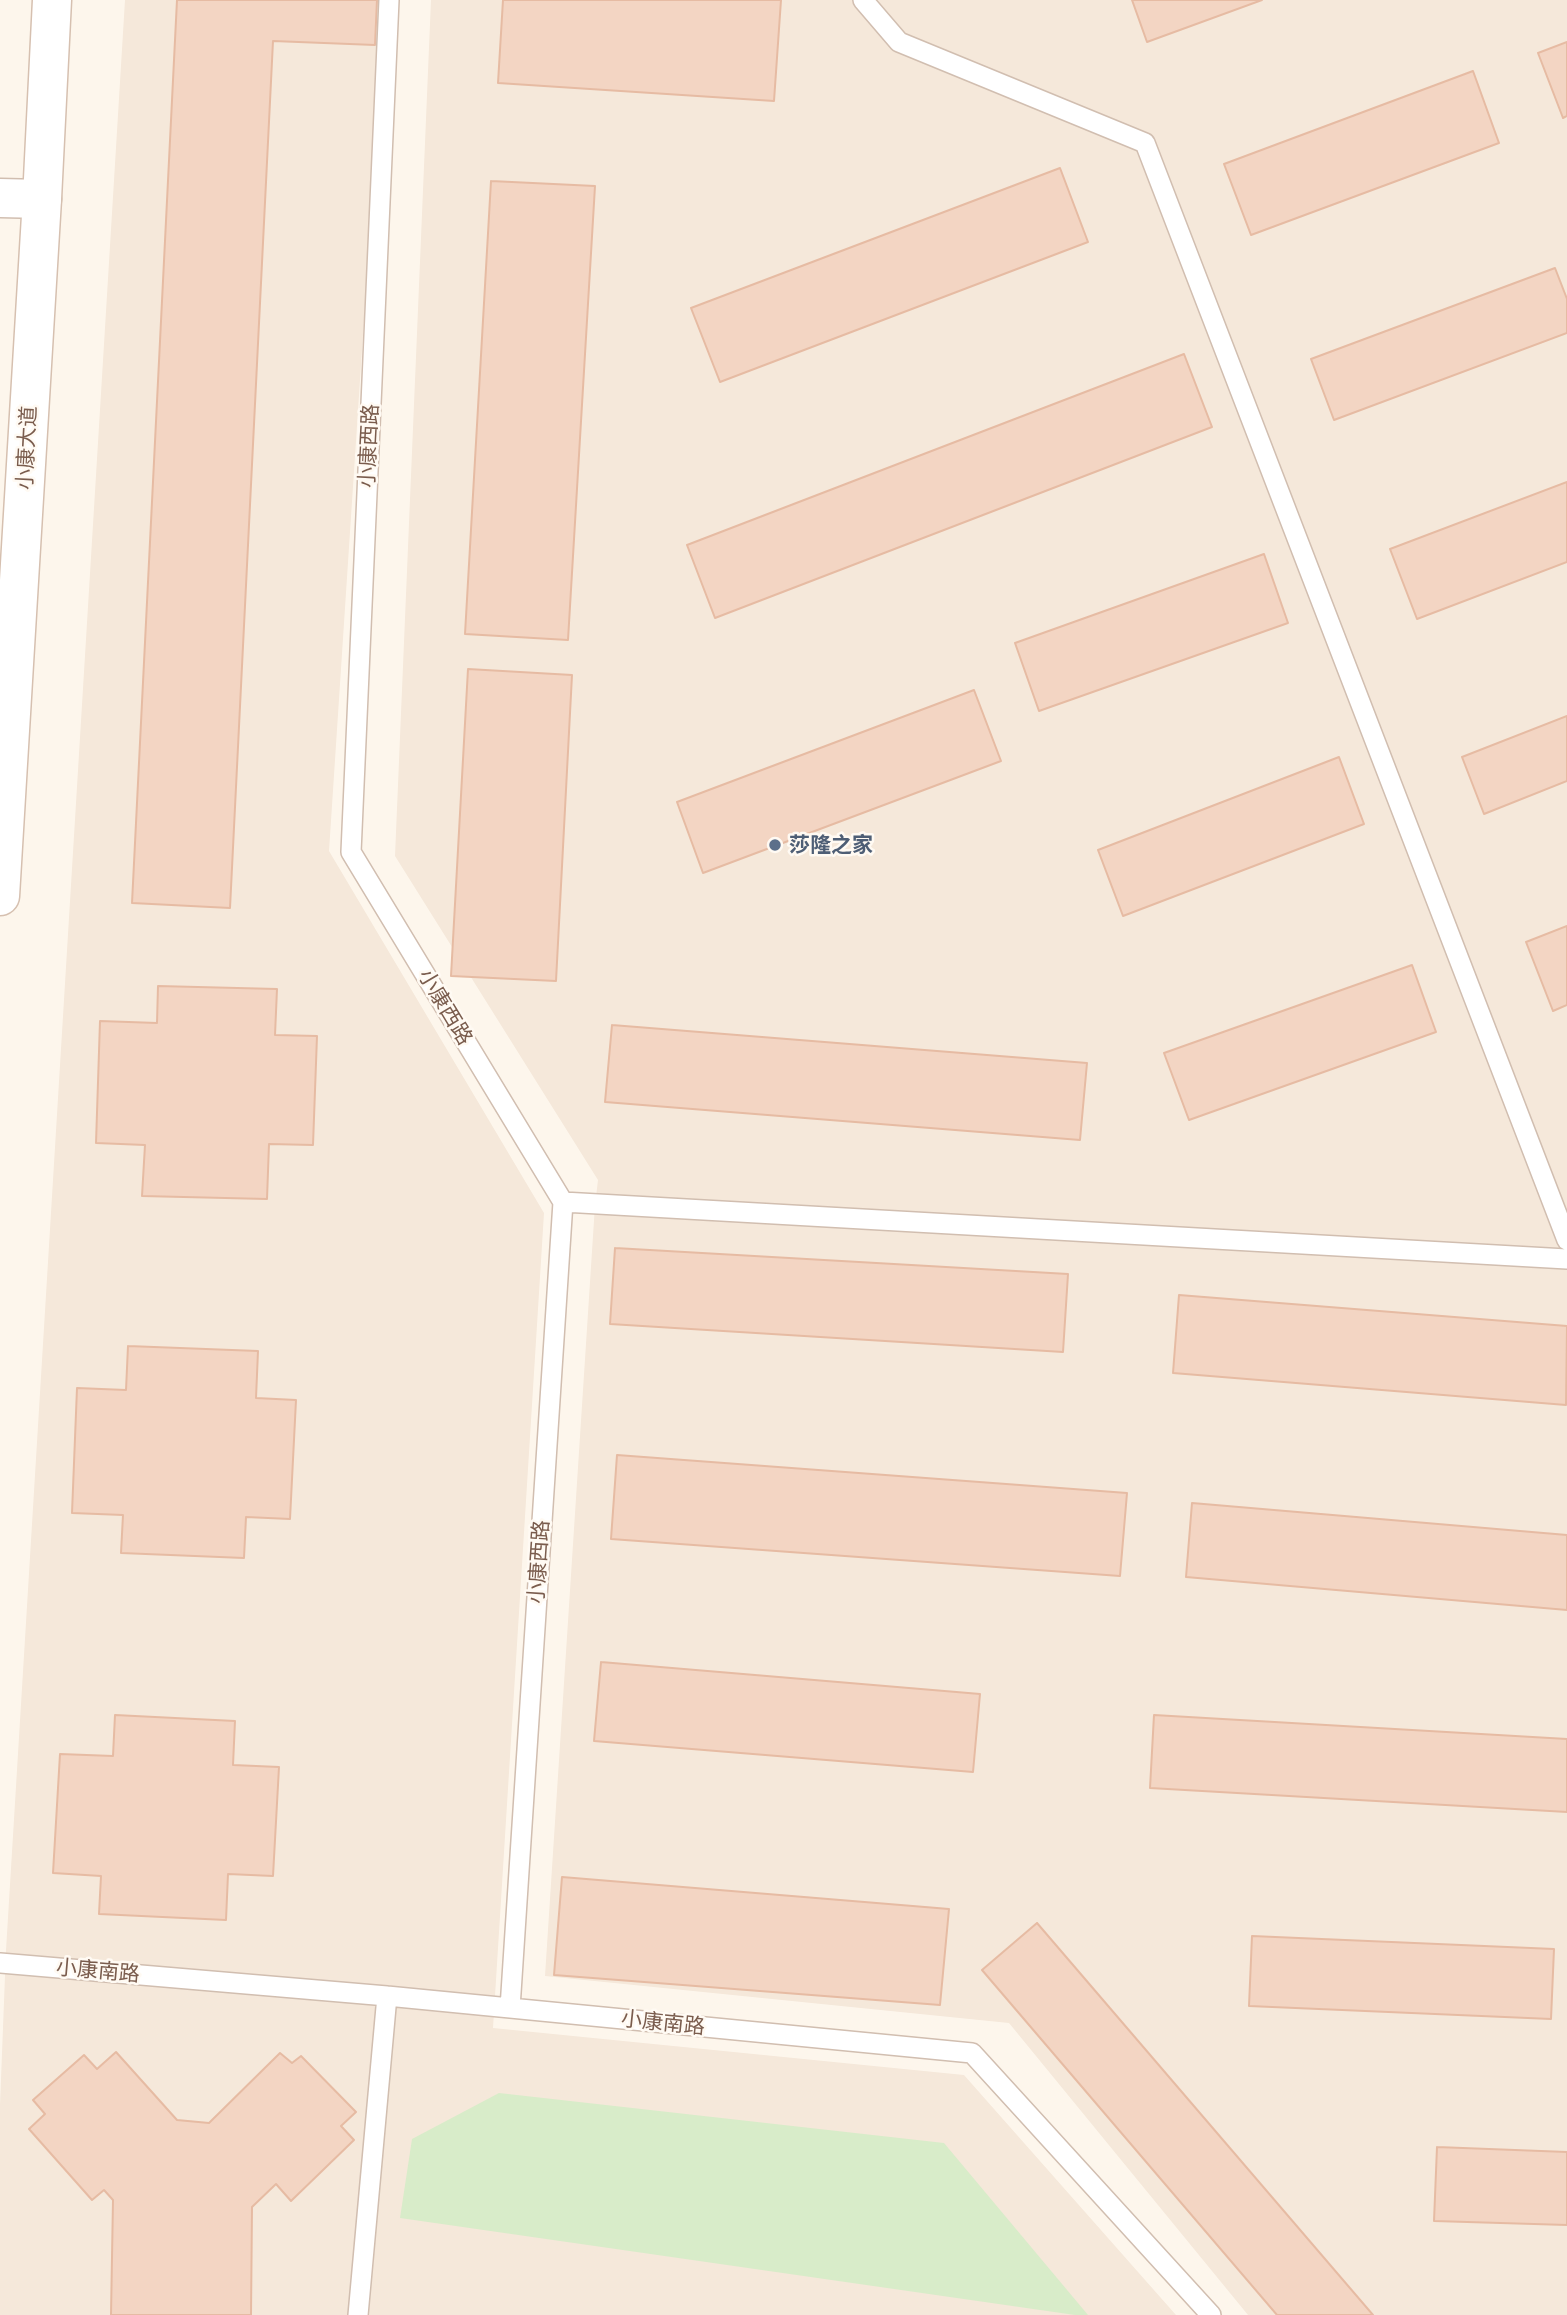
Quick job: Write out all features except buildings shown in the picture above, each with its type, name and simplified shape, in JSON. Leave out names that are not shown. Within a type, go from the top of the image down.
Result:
[{"type":"main road","name":"小康大道","points":[[0,896],[52,0]]},
{"type":"main road","points":[[0,198],[42,199]]},
{"type":"lane","name":"小康西路","points":[[389,0],[351,852],[563,1202],[510,2008]]},
{"type":"lane","points":[[863,0],[899,42],[1145,143],[1567,1240]]},
{"type":"lane","points":[[563,1202],[1567,1259]]},
{"type":"lane","name":"小康南路","points":[[0,1963],[387,1996],[972,2053],[1211,2315]]},
{"type":"lane","points":[[358,2315],[387,1996]]},
{"type":"shaded area","points":[[125,0],[385,0],[329,851],[544,1213],[493,2028],[964,2075],[1176,2315],[0,2315],[0,2105],[6,1950]]},
{"type":"shaded area","points":[[431,0],[1567,0],[1567,2315],[1248,2315],[1009,2023],[545,1976],[598,1180],[395,856]]},
{"type":"green space","points":[[499,2093],[944,2143],[1088,2315],[400,2218],[412,2139]]},
{"type":"place","name":"莎隆之家","points":[[775,845]]}]
